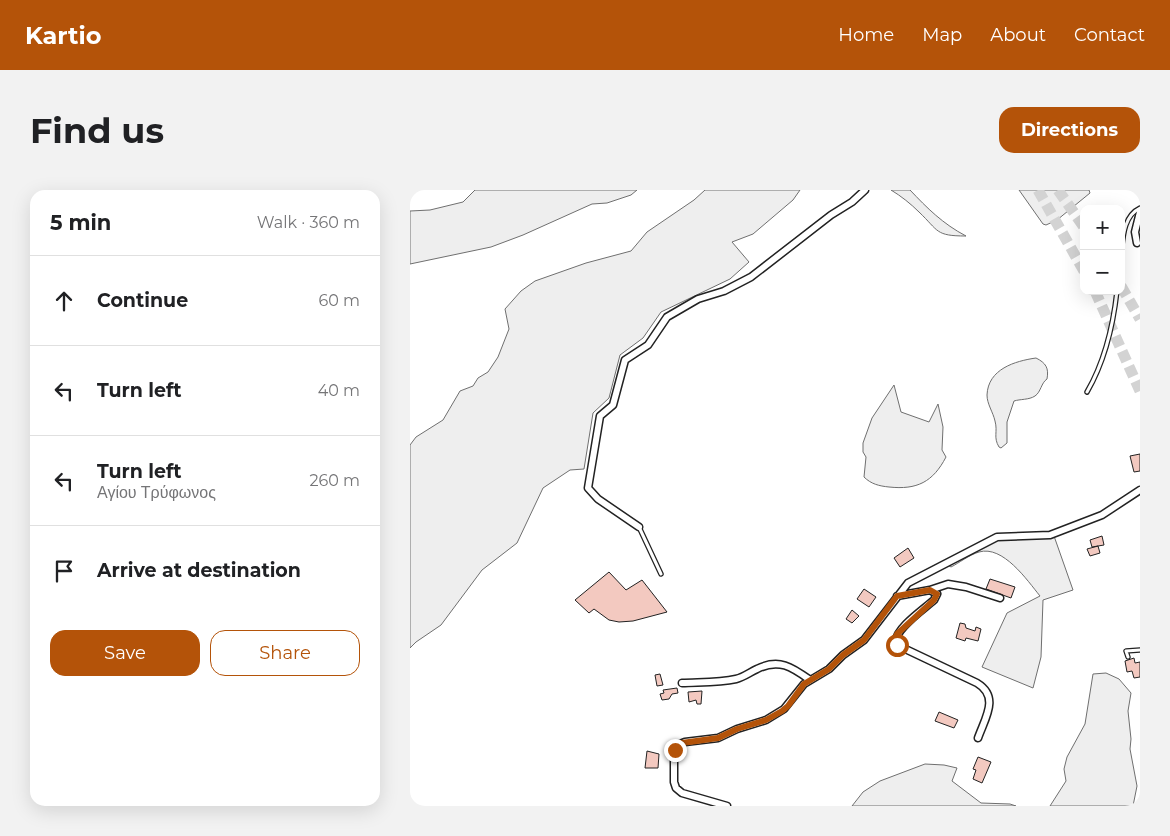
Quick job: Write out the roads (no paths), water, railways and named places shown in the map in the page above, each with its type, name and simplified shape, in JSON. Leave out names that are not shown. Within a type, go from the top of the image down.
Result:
[{"type":"street","points":[[639,527],[598,499],[588,488],[600,416],[613,405],[625,360],[648,345],[667,317],[698,299],[724,291],[751,277],[831,215],[852,202],[864,190]]},
{"type":"street","points":[[1137,243],[1135,232],[1140,210]]},
{"type":"street","points":[[727,806],[682,793],[678,790],[675,785],[674,759],[677,747],[685,742],[718,738],[737,729],[770,718],[786,708],[799,689],[829,669],[843,655],[864,640],[908,583],[997,536],[1050,535],[1102,515],[1140,490]]},
{"type":"street","points":[[897,596],[930,590],[948,584],[966,587],[1000,598]]},
{"type":"street","points":[[930,590],[937,594],[934,600],[901,630],[896,637],[896,643],[985,688],[990,702],[978,738]]},
{"type":"street","points":[[682,683],[738,678],[760,667],[777,664],[787,665],[810,680]]},
{"type":"lane","points":[[1122,250],[1127,222],[1135,210],[1140,210]]},
{"type":"lane","points":[[1087,392],[1096,376],[1107,347],[1116,295]]},
{"type":"lane","points":[[639,527],[661,574]]},
{"type":"lane","points":[[1128,657],[1126,651],[1140,650]]},
{"type":"tunnel","points":[[1038,190],[1080,264]]},
{"type":"tunnel","points":[[1058,190],[1080,221]]},
{"type":"tunnel","points":[[1125,293],[1140,319]]},
{"type":"tunnel","points":[[1097,295],[1140,391]]}]
